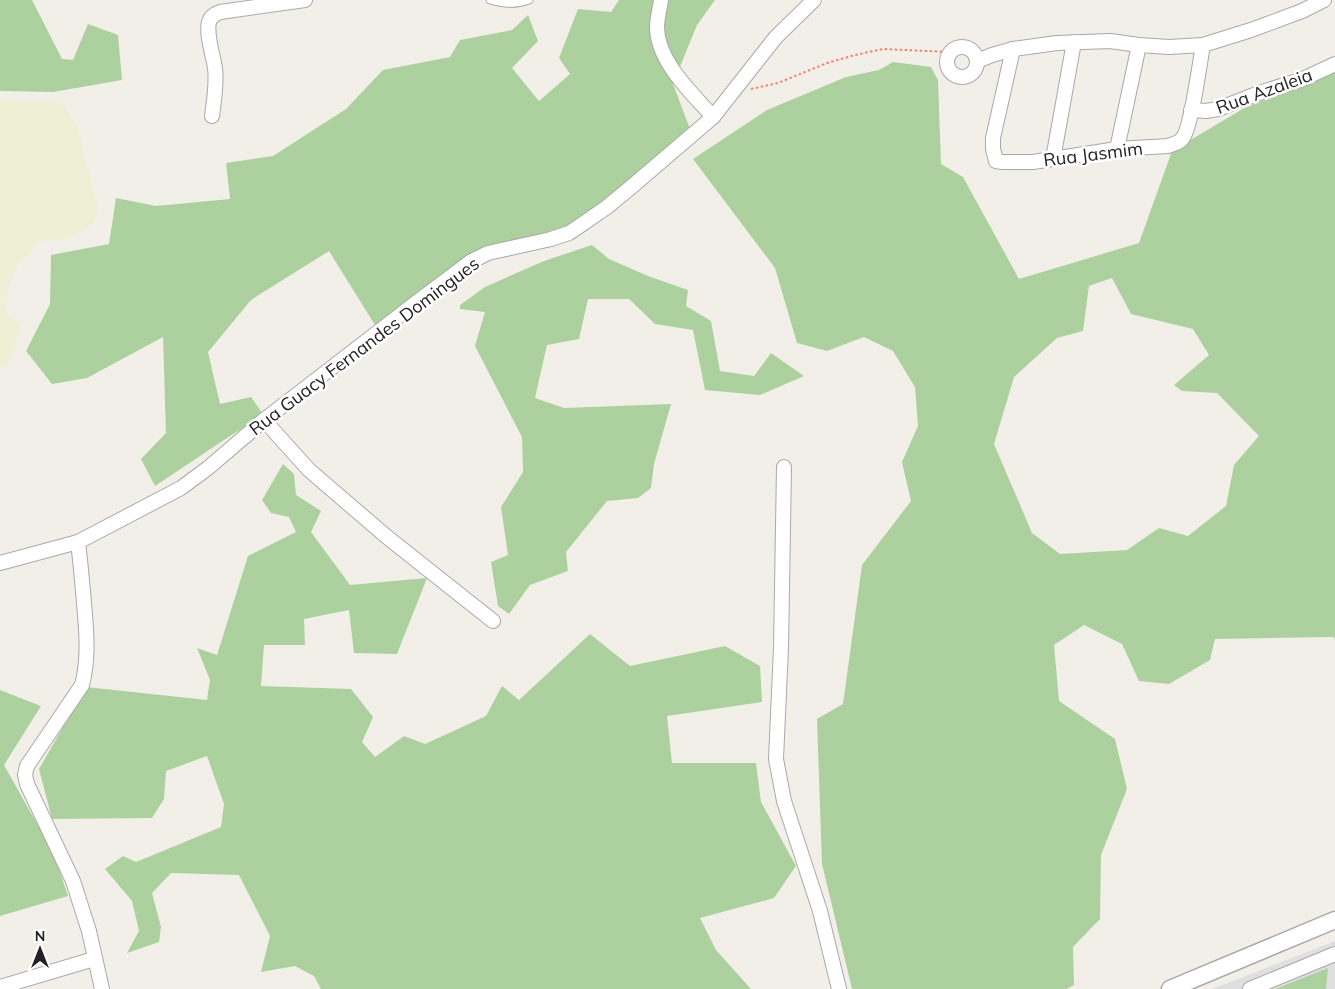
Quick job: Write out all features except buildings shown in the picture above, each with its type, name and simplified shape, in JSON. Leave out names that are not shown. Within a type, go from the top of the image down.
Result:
[{"type":"street","points":[[212,116],[216,71],[210,44],[209,24],[214,14],[228,10],[305,0]]},
{"type":"street","points":[[661,0],[656,26],[659,43],[665,59],[713,117]]},
{"type":"street","name":"Rua Guacy Fernandes Domingues","points":[[0,563],[78,542],[181,488],[208,468],[264,420],[470,262],[488,253],[551,240],[578,228],[607,207],[713,117],[732,94],[748,70],[776,37],[814,0]]},
{"type":"street","points":[[977,60],[1013,49],[1074,42],[1110,41],[1169,47],[1203,45],[1251,30],[1302,11],[1324,0]]},
{"type":"street","points":[[1053,159],[1074,42]]},
{"type":"street","points":[[1117,149],[1139,45]]},
{"type":"street","points":[[1191,110],[1203,45]]},
{"type":"street","points":[[960,47],[966,47],[971,50],[977,60],[974,72],[963,78],[952,74],[946,64],[946,58],[950,52],[954,48],[960,47]]},
{"type":"street","name":"Rua Jasmim","points":[[1013,49],[993,138],[996,161],[1033,162],[1117,149],[1168,146],[1182,139],[1186,133],[1191,110]]},
{"type":"street","name":"Rua Azaleia","points":[[1191,110],[1206,111],[1218,109],[1303,78],[1335,64]]},
{"type":"street","points":[[264,420],[309,470],[387,537],[493,621]]},
{"type":"street","points":[[784,467],[781,648],[776,759],[784,800],[820,911],[839,989]]},
{"type":"street","points":[[78,542],[82,568],[87,639],[82,685],[28,766],[24,775],[73,881],[89,931],[102,989]]},
{"type":"street","points":[[1170,989],[1335,920]]},
{"type":"street","points":[[1250,989],[1335,954]]},
{"type":"street","points":[[0,987],[94,959]]},
{"type":"lane","points":[[490,0],[511,4],[529,0]]},
{"type":"path","points":[[732,94],[778,83],[855,54],[883,49],[950,52]]},
{"type":"shaded area","points":[[1335,941],[1335,989],[1211,989],[1238,979]]},
{"type":"green space","points":[[0,0],[32,0],[62,59],[73,60],[88,24],[118,35],[122,80],[53,92],[0,91]]},
{"type":"green space","points":[[619,0],[715,0],[697,25],[673,84],[690,129],[639,178],[564,234],[484,250],[375,325],[329,251],[251,300],[208,352],[220,404],[251,397],[263,414],[155,486],[141,459],[166,433],[163,337],[87,378],[52,384],[26,351],[50,304],[51,255],[109,244],[116,198],[156,206],[230,199],[226,163],[273,156],[346,109],[383,70],[450,57],[460,40],[512,30],[528,15],[538,41],[512,68],[539,101],[570,74],[559,58],[578,9],[611,12]]},
{"type":"green space","points":[[893,62],[931,67],[938,80],[941,164],[963,177],[1019,279],[1139,243],[1172,151],[1246,107],[1335,71],[1335,641],[1334,637],[1215,639],[1210,660],[1169,684],[1139,681],[1122,644],[1084,625],[1054,645],[1059,701],[1115,739],[1127,789],[1101,855],[1100,919],[1073,947],[1074,985],[1067,989],[852,989],[822,864],[817,719],[843,704],[862,565],[911,501],[902,462],[918,426],[915,387],[893,351],[864,337],[827,351],[797,343],[775,268],[693,159],[767,110],[846,77],[879,70]],"holes":[[[1112,278],[1131,314],[1193,329],[1209,355],[1174,385],[1182,391],[1217,393],[1259,436],[1234,465],[1226,506],[1188,536],[1159,528],[1127,550],[1060,554],[1032,533],[994,444],[1014,377],[1057,338],[1083,331],[1089,286]]]},
{"type":"green space","points":[[0,100],[60,102],[76,122],[98,210],[94,223],[69,239],[40,241],[17,267],[9,285],[5,312],[21,325],[8,365],[0,367]]},
{"type":"green space","points":[[592,245],[609,259],[648,276],[688,290],[686,306],[711,321],[720,371],[754,376],[771,353],[804,376],[760,395],[705,390],[693,330],[655,324],[629,299],[588,299],[579,339],[547,345],[535,398],[564,408],[671,404],[654,464],[651,488],[638,498],[607,501],[566,552],[568,571],[530,585],[509,614],[498,606],[491,562],[508,555],[501,507],[523,472],[522,437],[475,346],[485,312],[460,309],[460,305],[485,287],[544,261]]},
{"type":"green space","points":[[283,464],[294,474],[296,495],[321,511],[311,532],[350,585],[427,578],[397,654],[354,653],[349,610],[304,619],[305,645],[264,645],[261,686],[351,689],[373,717],[362,742],[375,757],[404,736],[425,744],[486,716],[502,686],[519,700],[590,634],[630,666],[725,646],[760,666],[762,702],[667,716],[672,763],[756,763],[761,802],[796,866],[774,898],[700,918],[716,950],[751,989],[321,989],[314,976],[295,966],[261,972],[270,936],[239,875],[171,873],[152,893],[161,927],[159,942],[127,953],[139,931],[132,901],[105,869],[123,856],[136,862],[221,827],[224,804],[207,756],[166,771],[164,799],[152,818],[52,819],[39,769],[86,687],[207,700],[210,680],[197,648],[217,655],[248,556],[296,532],[289,517],[271,513],[262,500]]},
{"type":"green space","points":[[0,690],[41,706],[4,765],[54,854],[68,896],[0,916]]},
{"type":"green space","points":[[1328,968],[1326,989],[1275,989]]}]
